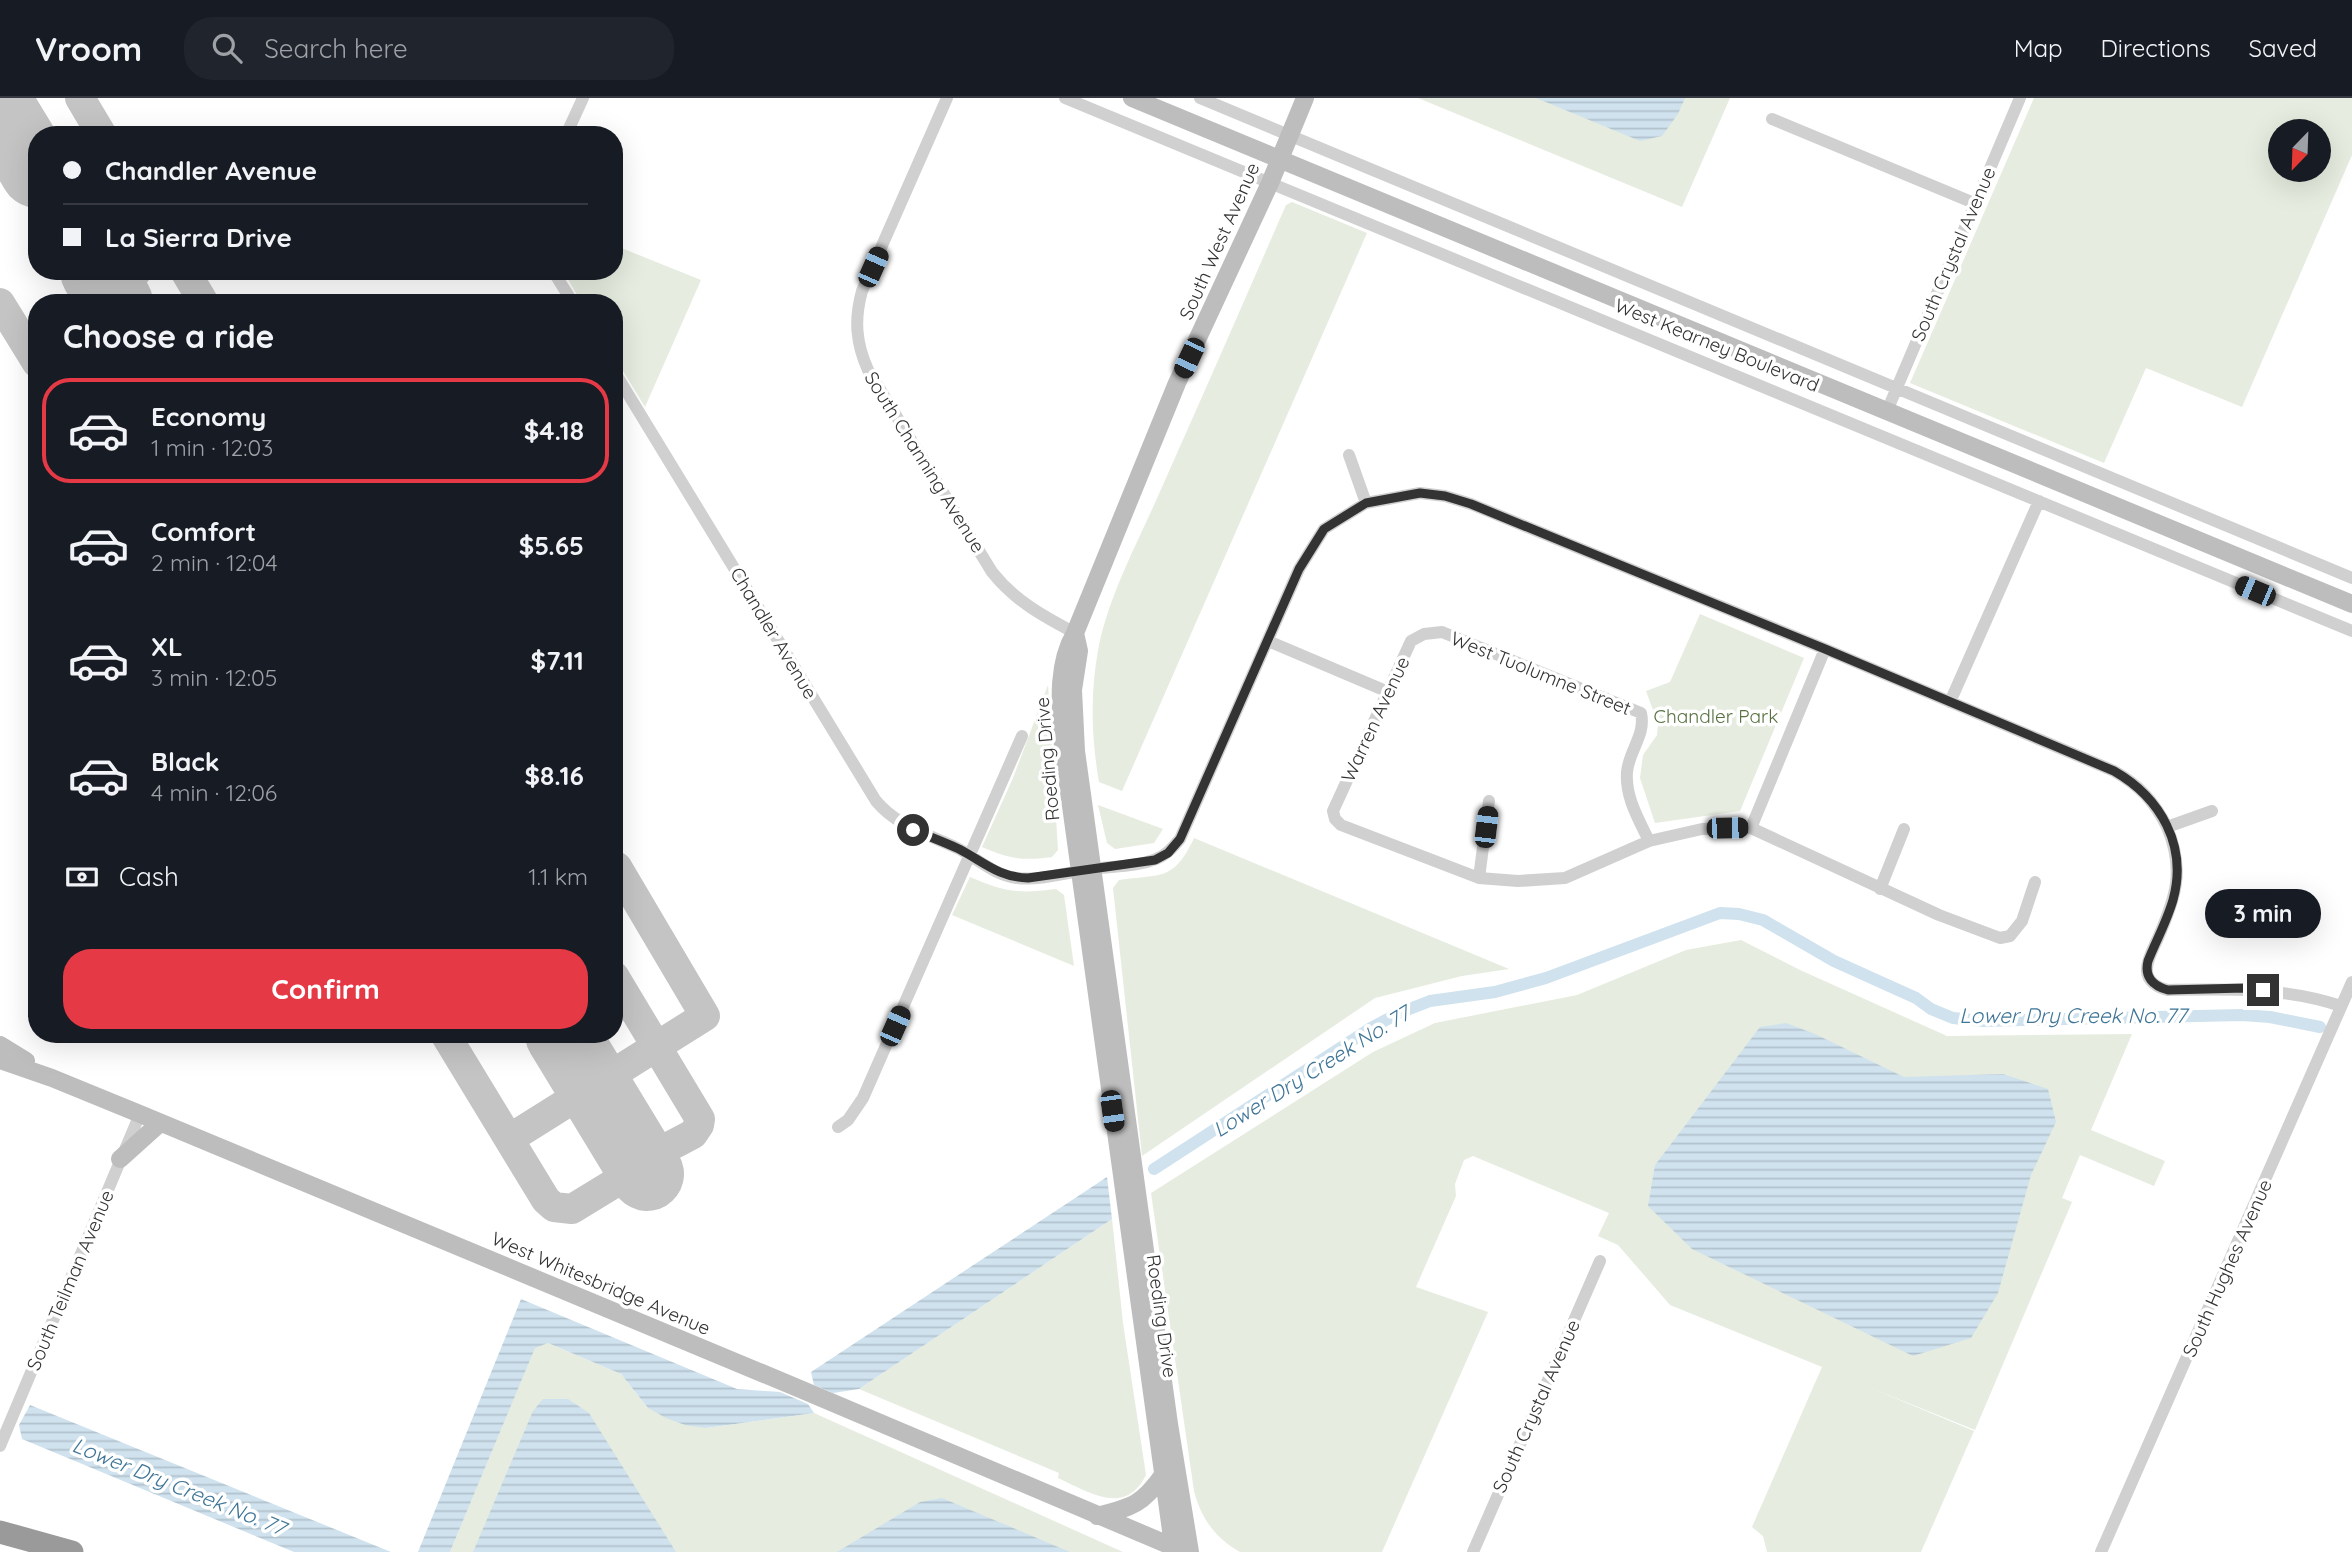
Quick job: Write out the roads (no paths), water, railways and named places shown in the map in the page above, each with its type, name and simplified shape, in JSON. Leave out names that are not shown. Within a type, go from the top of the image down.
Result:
[{"type":"highway","points":[[8,1533],[72,1552]]},
{"type":"main road","name":"West Kearney Boulevard","points":[[1132,98],[2352,604]]},
{"type":"main road","name":"South West Avenue","points":[[1075,634],[1177,383],[1270,183],[1306,98]]},
{"type":"main road","name":"Roeding Drive","points":[[1075,634],[1079,651],[1073,690],[1073,718],[1086,870],[1163,1475],[1180,1551]]},
{"type":"main road","name":"Roeding Drive","points":[[1086,870],[1169,1424],[1180,1551]]},
{"type":"main road","points":[[0,1045],[52,1078]]},
{"type":"main road","name":"West Whitesbridge Avenue","points":[[0,1060],[140,1114],[825,1399],[1180,1551]]},
{"type":"main road","points":[[120,1159],[160,1123]]},
{"type":"main road","points":[[1097,1516],[1135,1504],[1150,1492],[1163,1475]]},
{"type":"street","points":[[570,126],[583,98]]},
{"type":"street","name":"South Channing Avenue","points":[[947,98],[862,291],[856,323],[858,341],[868,370],[992,572],[1002,585],[1031,610],[1075,634]]},
{"type":"street","name":"West Kearney Boulevard","points":[[1065,98],[2352,631]]},
{"type":"street","name":"West Kearney Boulevard","points":[[1200,98],[2352,578]]},
{"type":"street","name":"South Crystal Avenue","points":[[1887,411],[2020,98]]},
{"type":"street","points":[[1772,119],[1974,203]]},
{"type":"street","name":"Chandler Avenue","points":[[623,386],[876,800],[892,818],[960,850],[984,866],[1016,878],[1028,878],[1134,864],[1155,860],[1168,853],[1180,839],[1268,641]]},
{"type":"street","points":[[1349,455],[1366,503]]},
{"type":"street","points":[[1386,691],[1268,641],[1299,569],[1324,529],[1366,503],[1420,493],[1445,496],[1471,504],[1825,649],[2131,780],[2152,802],[2167,827],[2176,856],[2178,876],[2171,909],[2148,961],[2149,978],[2160,988],[2168,990],[2244,988],[2283,992],[2342,1006]]},
{"type":"street","points":[[1950,702],[2039,501]]},
{"type":"street","name":"Warren Avenue","points":[[1442,632],[1424,634],[1411,641],[1333,811],[1335,819],[1341,825],[1479,878]]},
{"type":"street","name":"West Tuolumne Street","points":[[1442,632],[1641,713],[1644,724],[1627,772],[1632,805],[1649,841]]},
{"type":"street","points":[[1751,828],[1825,649]]},
{"type":"street","points":[[838,1127],[848,1120],[863,1098],[1022,736]]},
{"type":"street","points":[[1489,801],[1479,878],[1518,881],[1566,878],[1649,841],[1702,829],[1751,828],[1880,889],[2000,938],[2010,936],[2022,921],[2035,882]]},
{"type":"street","points":[[2167,827],[2213,811]]},
{"type":"street","points":[[1880,889],[1903,829]]},
{"type":"street","name":"South Hughes Avenue","points":[[2101,1552],[2352,982]]},
{"type":"street","name":"South Teilman Avenue","points":[[0,1446],[140,1114]]},
{"type":"street","name":"South Crystal Avenue","points":[[1473,1552],[1600,1261]]},
{"type":"water","points":[[1536,98],[1685,98],[1678,114],[1662,136],[1640,141]]},
{"type":"water","points":[[1786,1023],[1904,1077],[2003,1074],[2048,1089],[2056,1122],[2031,1175],[1998,1293],[1971,1338],[1913,1356],[1692,1249],[1648,1206],[1655,1165],[1760,1027]]},
{"type":"water","points":[[1107,1177],[1112,1219],[859,1389],[833,1393],[814,1385],[811,1372]]},
{"type":"water","points":[[521,1299],[737,1389],[780,1392],[808,1404],[814,1413],[706,1428],[685,1425],[648,1408],[621,1374],[548,1343],[535,1348],[450,1552],[418,1552]]},
{"type":"water","points":[[543,1399],[568,1399],[589,1413],[676,1552],[473,1552],[533,1411]]},
{"type":"water","points":[[30,1405],[391,1552],[294,1552],[22,1439],[19,1425]]},
{"type":"water","points":[[942,1498],[1070,1552],[837,1552],[920,1502]]},
{"type":"waterway","name":"Lower Dry Creek No. 77","points":[[1154,1169],[1371,1028],[1399,1013],[1430,1001],[1495,992],[1546,978],[1720,913],[1763,920],[1834,961],[1953,1018],[1983,1021],[2242,1015],[2270,1017],[2320,1027]]},
{"type":"park label","name":"Chandler Park","points":[[1716,716]]}]
